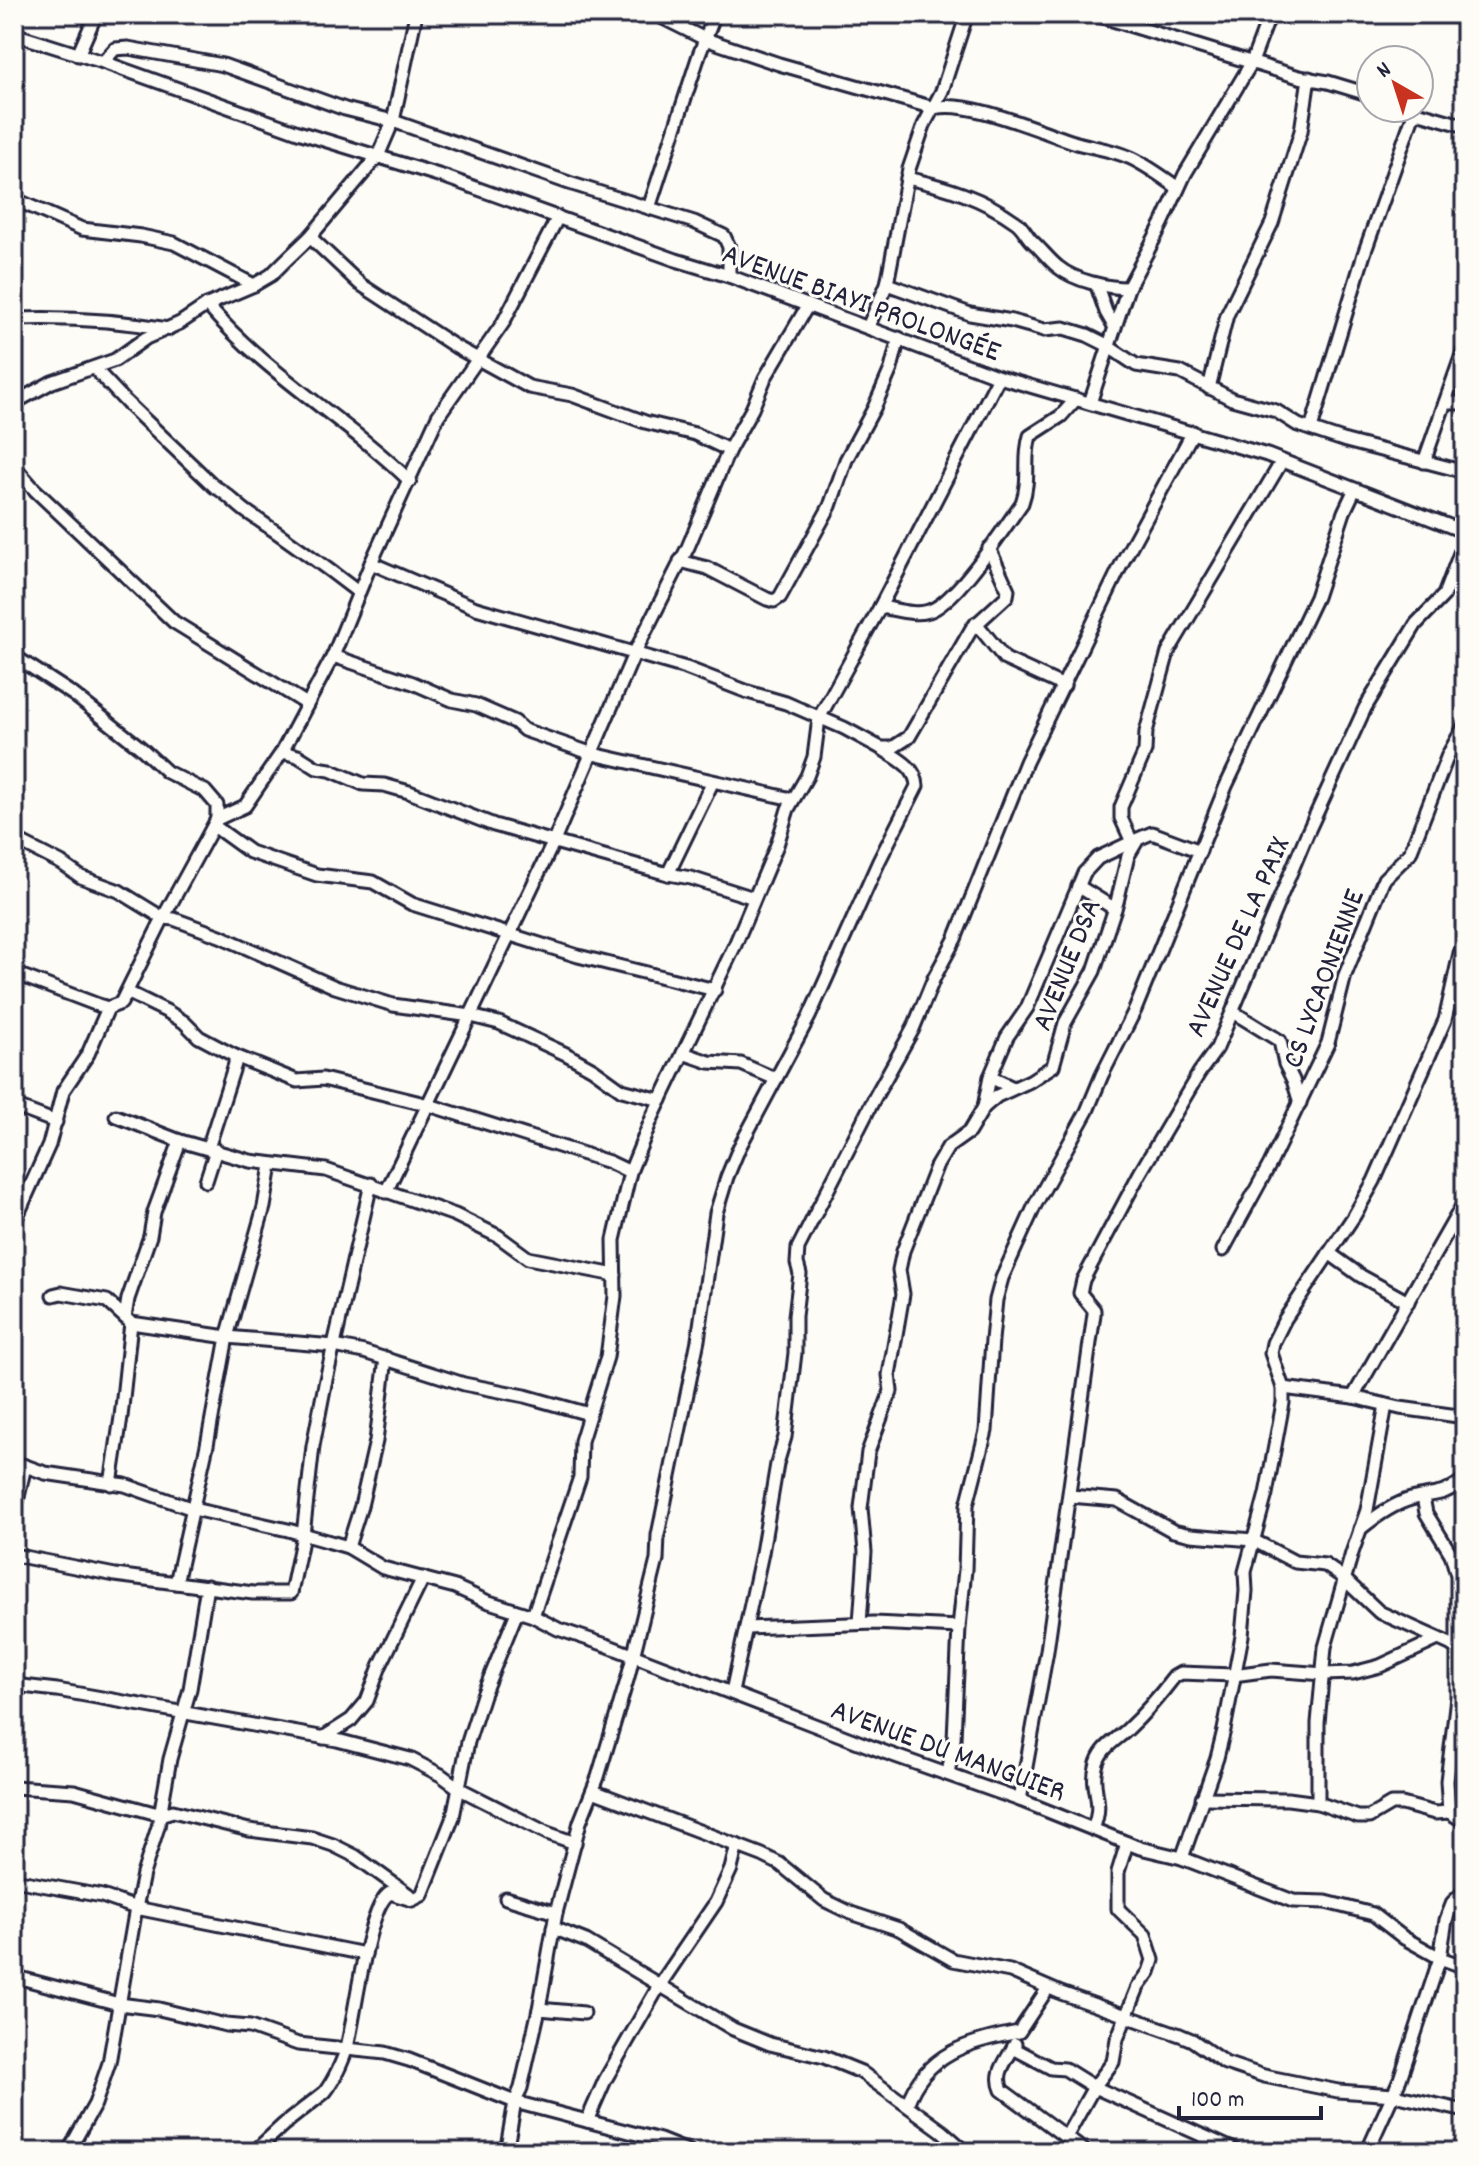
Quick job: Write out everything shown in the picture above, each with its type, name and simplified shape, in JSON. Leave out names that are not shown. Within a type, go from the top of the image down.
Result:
[{"type":"street","points":[[78,55],[96,14]]},
{"type":"street","points":[[14,403],[52,382],[115,360],[146,338],[271,275],[310,237],[378,156],[393,121],[416,14]]},
{"type":"street","points":[[655,14],[705,39],[934,108],[955,107],[995,115],[1032,129],[1112,151],[1129,157],[1178,188]]},
{"type":"street","points":[[649,208],[715,14]]},
{"type":"street","points":[[868,327],[887,284],[907,178],[967,14]]},
{"type":"street","points":[[1093,14],[1355,91]]},
{"type":"street","points":[[1090,403],[1128,288],[1178,188],[1252,62],[1270,14]]},
{"type":"street","name":"AVENUE BIAYI PROLONGÉE","points":[[14,34],[729,276],[999,377],[1193,432],[1282,461],[1465,532]]},
{"type":"street","points":[[103,62],[115,49],[128,48],[223,65],[345,109],[393,121],[569,183],[705,226],[724,236],[729,247],[729,276]]},
{"type":"street","points":[[1209,388],[1227,315],[1272,223],[1301,131],[1309,78]]},
{"type":"street","points":[[1435,118],[1465,126]]},
{"type":"street","points":[[1311,429],[1405,124]]},
{"type":"street","points":[[907,178],[947,187],[981,201],[1019,223],[1055,265],[1097,286],[1128,288]]},
{"type":"street","points":[[14,199],[82,229],[174,243],[254,285]]},
{"type":"street","points":[[216,823],[245,806],[282,752],[333,656],[358,592],[438,416],[503,323],[558,217]]},
{"type":"street","points":[[310,237],[360,284],[432,332],[529,387],[572,395],[645,422],[695,434],[729,450]]},
{"type":"street","points":[[887,284],[970,314],[1044,330],[1064,328],[1087,335],[1136,365],[1180,372],[1209,388],[1244,403],[1276,411],[1311,429],[1465,472]]},
{"type":"street","points":[[1097,286],[1114,326]]},
{"type":"street","points":[[207,305],[232,335],[266,366],[380,453],[410,481]]},
{"type":"street","points":[[386,1192],[554,841],[634,654],[680,561],[729,450],[765,378],[808,305]]},
{"type":"street","points":[[14,319],[58,317],[113,320],[168,329]]},
{"type":"street","points":[[680,561],[707,568],[767,599],[774,601],[780,597],[830,506],[846,460],[891,369],[899,338]]},
{"type":"street","points":[[1424,462],[1465,346]]},
{"type":"street","points":[[95,369],[215,487],[358,592]]},
{"type":"street","points":[[533,1616],[580,1477],[581,1441],[607,1357],[615,1296],[616,1228],[630,1172],[715,990],[777,845],[792,799],[807,776],[814,757],[819,718],[999,377]]},
{"type":"street","points":[[880,607],[919,613],[931,611],[947,602],[1022,503],[1028,487],[1026,452],[1030,436],[1061,416],[1076,399]]},
{"type":"street","points":[[1445,403],[1465,403]]},
{"type":"street","points":[[732,1692],[788,1416],[800,1288],[798,1248],[913,1029],[934,978],[955,939],[1007,805],[1130,546],[1193,432]]},
{"type":"street","points":[[1135,840],[1121,818],[1121,807],[1145,751],[1146,732],[1168,652],[1282,461]]},
{"type":"street","points":[[14,466],[35,490],[174,622],[307,704]]},
{"type":"street","points":[[948,1774],[954,1739],[967,1505],[986,1431],[996,1300],[1002,1278],[1035,1205],[1087,1111],[1135,1010],[1226,786],[1316,597],[1354,491]]},
{"type":"street","name":"AVENUE DE LA PAIX","points":[[1020,1800],[1047,1651],[1094,1314],[1080,1293],[1083,1280],[1140,1173],[1217,1048],[1307,834],[1365,708],[1416,624],[1444,595],[1465,540]]},
{"type":"street","points":[[881,748],[892,748],[909,737],[976,623],[1007,596],[1008,590],[989,548]]},
{"type":"street","points":[[371,563],[476,608],[686,668],[819,718],[881,748],[914,773],[917,786],[879,861],[809,1017],[739,1148],[716,1213],[698,1340],[658,1535],[657,1560],[628,1677],[556,1913],[539,2009],[515,2102],[506,2152]]},
{"type":"street","points":[[976,623],[1005,659],[1064,686]]},
{"type":"street","points":[[14,656],[74,695],[167,772],[205,791],[217,805],[216,823],[117,1007],[108,1008],[14,973]]},
{"type":"street","points":[[333,656],[413,683],[452,700],[476,705],[515,722],[524,730],[593,754],[792,799]]},
{"type":"street","name":"CS LYCAONIENNE","points":[[1223,1250],[1300,1104],[1328,1043],[1345,975],[1384,879],[1410,853],[1448,755],[1465,725]]},
{"type":"street","points":[[282,752],[363,784],[384,785],[409,792],[494,825],[754,898]]},
{"type":"street","points":[[668,874],[712,783]]},
{"type":"street","points":[[216,823],[250,852],[317,875],[366,880],[395,892],[412,904],[578,956],[715,990]]},
{"type":"street","points":[[984,1107],[990,1077],[1007,1037],[1027,1008],[1090,864],[1152,833],[1200,851]]},
{"type":"street","points":[[14,839],[81,877],[119,891],[163,918],[220,936],[335,987],[379,1001],[499,1023],[566,1054],[622,1090],[661,1100]]},
{"type":"street","name":"AVENUE DSA","points":[[860,1623],[865,1552],[861,1524],[868,1452],[891,1391],[889,1375],[903,1294],[899,1270],[903,1251],[948,1147],[969,1132],[984,1107],[997,1096],[1053,1066],[1065,1023],[1094,971],[1135,840]]},
{"type":"street","points":[[1078,886],[1115,909]]},
{"type":"street","points":[[1182,1858],[1217,1758],[1242,1636],[1245,1572],[1283,1403],[1283,1388],[1271,1353],[1273,1343],[1285,1319],[1363,1202],[1445,1020],[1465,941]]},
{"type":"street","points":[[127,992],[168,1012],[199,1037],[235,1056],[297,1081],[323,1079],[429,1105],[609,1162],[630,1172]]},
{"type":"street","points":[[14,1223],[49,1145],[63,1091],[88,1054],[108,1008]]},
{"type":"street","points":[[1233,1012],[1280,1041],[1300,1104]]},
{"type":"street","points":[[683,1053],[709,1062],[741,1064],[776,1079]]},
{"type":"street","points":[[206,1181],[235,1056]]},
{"type":"street","points":[[990,1077],[1013,1088]]},
{"type":"street","points":[[14,1106],[56,1122]]},
{"type":"street","points":[[116,1116],[180,1141],[271,1165],[326,1170],[371,1184],[455,1215],[498,1236],[528,1258],[615,1275]]},
{"type":"street","points":[[111,1484],[126,1376],[128,1299],[148,1244],[154,1212],[180,1141]]},
{"type":"street","points":[[176,1583],[227,1337],[264,1207],[271,1165]]},
{"type":"street","points":[[14,1555],[115,1575],[253,1593],[291,1593],[303,1535],[313,1446],[371,1184]]},
{"type":"street","points":[[1353,1397],[1465,1201]]},
{"type":"street","points":[[1329,1253],[1361,1276],[1408,1302]]},
{"type":"street","points":[[53,1295],[61,1293],[107,1301],[128,1320],[227,1337],[334,1346],[386,1358],[464,1384],[525,1396],[589,1414]]},
{"type":"street","points":[[348,1547],[376,1441],[386,1358]]},
{"type":"street","points":[[1283,1388],[1465,1417]]},
{"type":"street","points":[[1318,1803],[1318,1723],[1325,1647],[1367,1510],[1386,1405]]},
{"type":"street","points":[[14,1515],[19,1464]]},
{"type":"street","name":"AVENUE DU MANGUIER","points":[[19,1464],[45,1473],[140,1489],[193,1509],[348,1547],[383,1568],[455,1587],[533,1616],[558,1629],[1020,1800],[1127,1843],[1182,1858],[1293,1901],[1326,1902],[1373,1914],[1440,1958],[1465,1967]]},
{"type":"street","points":[[1360,1529],[1399,1504],[1437,1496],[1465,1479]]},
{"type":"street","points":[[1070,1496],[1117,1500],[1173,1531],[1253,1540],[1295,1562],[1325,1565],[1379,1612],[1460,1651]]},
{"type":"street","points":[[1423,1497],[1426,1513],[1451,1554],[1457,1575],[1460,1651],[1447,1781],[1449,1812]]},
{"type":"street","points":[[323,1738],[351,1720],[367,1701],[380,1666],[423,1578]]},
{"type":"street","points":[[68,2152],[95,2104],[115,2041],[136,1908],[161,1814],[170,1759],[198,1649],[207,1586]]},
{"type":"street","points":[[254,2152],[325,2092],[346,2051],[365,1954],[382,1898],[390,1893],[416,1899],[422,1895],[453,1817],[468,1742],[483,1695],[517,1612]]},
{"type":"street","points":[[746,1628],[860,1623],[926,1623],[959,1627]]},
{"type":"street","points":[[1093,1829],[1099,1815],[1094,1779],[1101,1752],[1128,1729],[1181,1673],[1233,1675],[1271,1670],[1353,1673],[1380,1666],[1438,1639]]},
{"type":"street","points":[[14,1685],[323,1738],[410,1759],[460,1789],[547,1833],[575,1843]]},
{"type":"street","points":[[14,1787],[74,1791],[161,1814],[173,1811],[249,1830],[312,1838],[355,1856],[416,1899]]},
{"type":"street","points":[[593,1791],[780,1864],[808,1889],[851,1913],[899,1929],[953,1960],[1010,1971],[1048,1988],[1129,2016],[1192,2040],[1225,2063],[1264,2076],[1338,2091],[1394,2095],[1465,2111]]},
{"type":"street","points":[[1202,1798],[1288,1799],[1318,1803],[1358,1817],[1369,1817],[1391,1804],[1402,1804],[1435,1813],[1449,1812],[1465,1822]]},
{"type":"street","points":[[1066,2137],[1094,2087],[1113,2062],[1117,2039],[1129,2016],[1138,1987],[1153,1960],[1145,1935],[1118,1909],[1118,1872],[1127,1843]]},
{"type":"street","points":[[587,2121],[605,2080],[659,1986],[716,1902],[731,1869],[737,1845]]},
{"type":"street","points":[[14,1880],[102,1896],[136,1908],[365,1954]]},
{"type":"street","points":[[1367,2152],[1394,2095],[1440,1958],[1446,1920],[1453,1902],[1465,1891]]},
{"type":"street","points":[[506,1898],[556,1913]]},
{"type":"street","points":[[553,1928],[586,1941],[733,2029],[770,2044],[824,2057],[861,2072],[966,2152]]},
{"type":"street","points":[[24,1979],[119,2004],[250,2027],[298,2044],[346,2051],[369,2050],[409,2060],[515,2102],[660,2140],[690,2152]]},
{"type":"street","points":[[1048,1988],[1019,2032],[999,2072],[999,2082],[1002,2090],[1086,2152]]},
{"type":"street","points":[[539,2009],[584,2013]]},
{"type":"street","points":[[907,2105],[923,2073],[969,2042],[1019,2032]]},
{"type":"street","points":[[1013,2048],[1051,2068],[1065,2069],[1094,2087],[1239,2152]]}]
